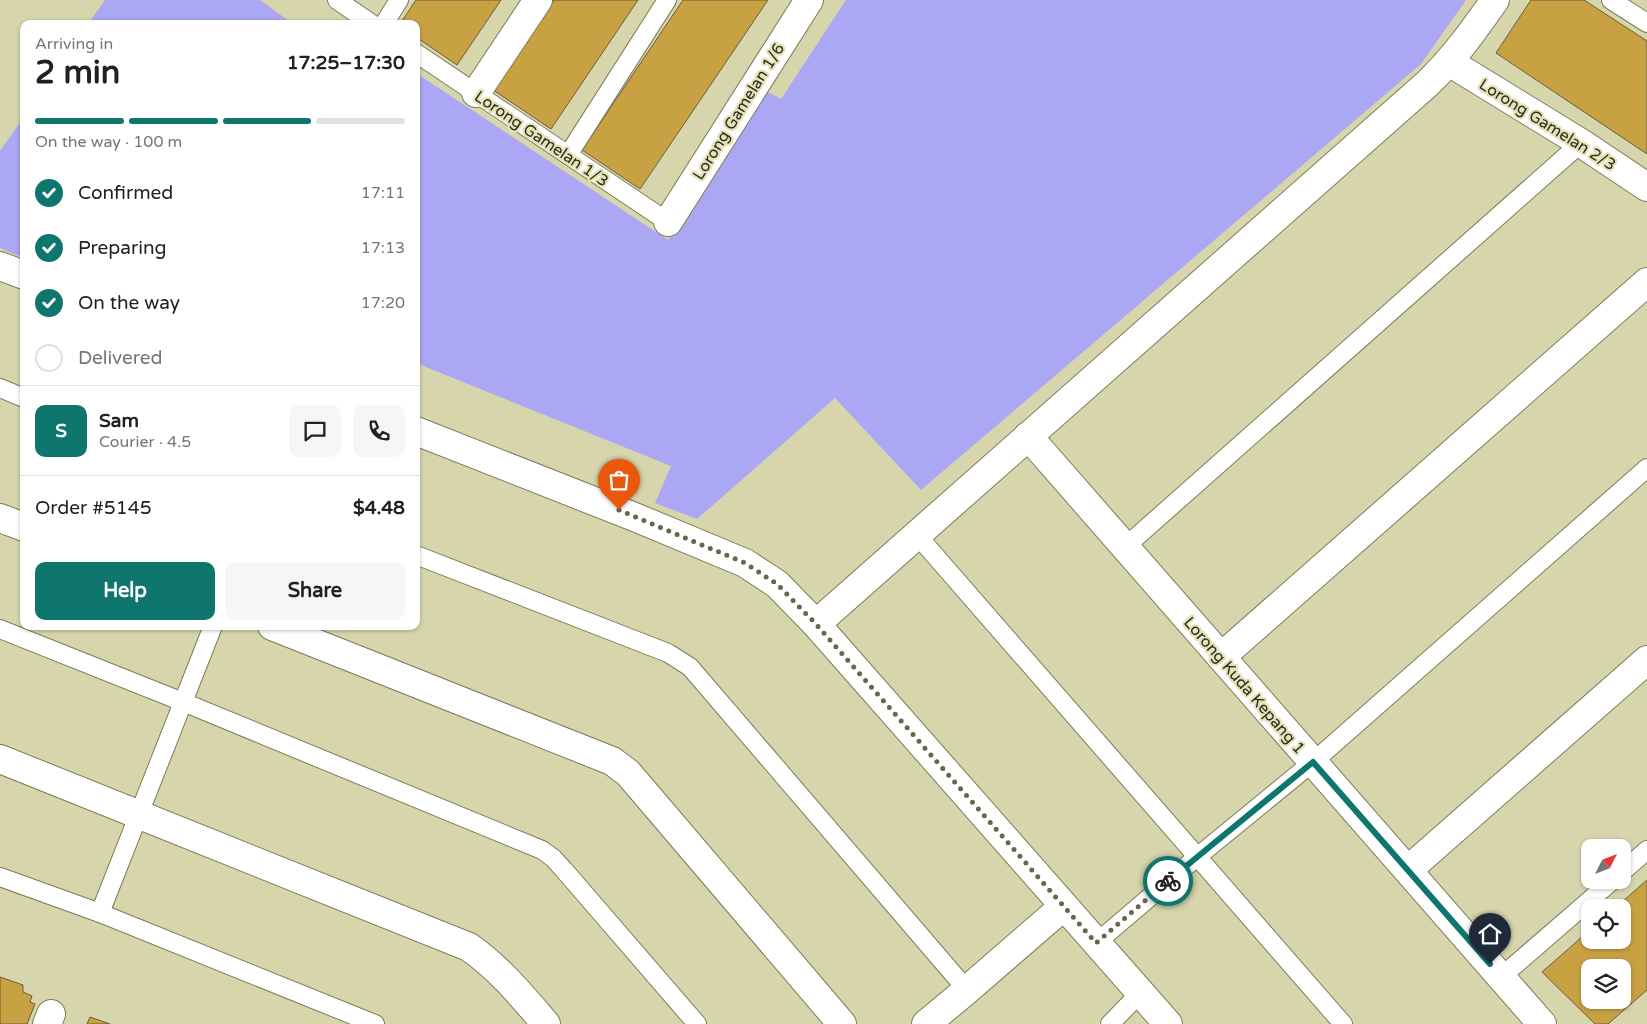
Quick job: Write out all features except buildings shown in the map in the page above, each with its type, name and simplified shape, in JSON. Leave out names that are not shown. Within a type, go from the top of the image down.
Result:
[{"type":"street","points":[[476,93],[538,0]]},
{"type":"street","name":"Lorong Gamelan 1/6","points":[[668,222],[809,0]]},
{"type":"street","points":[[816,624],[1428,84],[1464,44],[1495,0]]},
{"type":"street","name":"Lorong Gamelan 2/3","points":[[1449,62],[1581,143],[1647,187]]},
{"type":"street","points":[[0,266],[20,274]]},
{"type":"street","points":[[1221,657],[1647,282]]},
{"type":"street","points":[[420,433],[637,518],[745,563],[777,584],[816,624],[1168,1024]]},
{"type":"street","name":"Lorong Kuda Kepang 1","points":[[1028,436],[1542,1024]]},
{"type":"street","points":[[0,518],[20,526]]},
{"type":"street","points":[[282,630],[612,761],[628,774],[842,1024]]},
{"type":"street","points":[[1408,870],[1647,660]]},
{"type":"street","points":[[0,759],[469,947],[488,960],[510,982],[546,1024]]},
{"type":"street","points":[[926,1024],[1064,906]]},
{"type":"lane","points":[[337,0],[366,20]]},
{"type":"lane","points":[[386,20],[399,0]]},
{"type":"lane","points":[[568,155],[667,0]]},
{"type":"lane","points":[[1611,0],[1647,24]]},
{"type":"lane","name":"Lorong Gamelan 1/3","points":[[420,56],[668,222]]},
{"type":"lane","points":[[1125,548],[1581,143]]},
{"type":"lane","points":[[0,388],[20,396]]},
{"type":"lane","points":[[1096,943],[1313,762],[1647,468]]},
{"type":"lane","points":[[916,535],[1343,1024]]},
{"type":"lane","points":[[420,557],[668,653],[690,667],[967,990]]},
{"type":"lane","points":[[0,629],[542,850],[564,870],[698,1024]]},
{"type":"lane","points":[[100,913],[212,630]]},
{"type":"lane","points":[[1631,864],[1647,850]]},
{"type":"lane","points":[[0,877],[100,913],[375,1024]]},
{"type":"lane","points":[[1501,977],[1603,889]]},
{"type":"lane","points":[[1110,1024],[1140,993]]},
{"type":"shaded area","points":[[105,0],[260,0],[288,20],[91,20]]},
{"type":"shaded area","points":[[846,0],[1466,0],[1421,64],[921,490],[835,398],[697,519],[655,503],[671,466],[420,365],[420,76],[668,240],[766,91],[781,99]]},
{"type":"shaded area","points":[[20,123],[20,256],[0,248],[0,151]]},
{"type":"way so far","points":[[619,510],[745,563],[777,584],[816,624],[1096,943],[1168,881]]},
{"type":"route","points":[[1168,881],[1313,762],[1490,964]]}]
